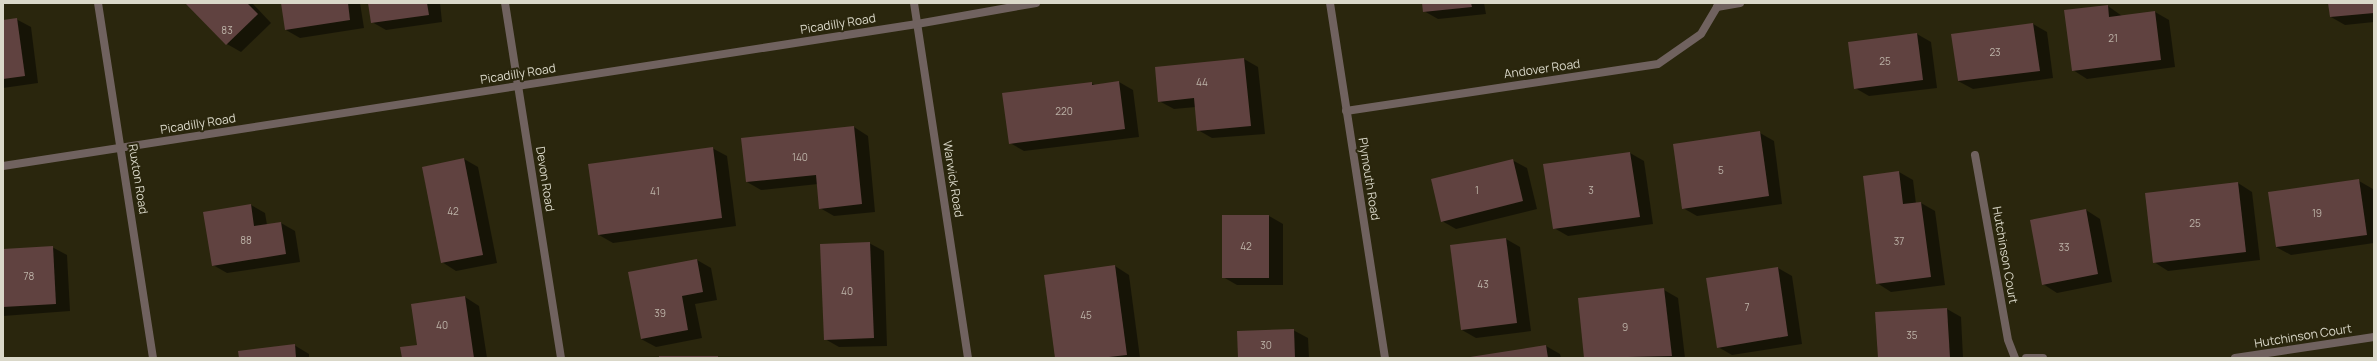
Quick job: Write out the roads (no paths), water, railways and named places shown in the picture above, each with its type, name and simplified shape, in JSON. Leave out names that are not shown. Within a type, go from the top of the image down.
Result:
[{"type":"street","name":"Ruxton Road","points":[[98,3],[153,358]]},
{"type":"street","name":"Devon Road","points":[[505,3],[561,358]]},
{"type":"street","name":"Warwick Road","points":[[914,3],[968,358]]},
{"type":"street","name":"Picadilly Road","points":[[3,166],[917,24],[1036,3]]},
{"type":"street","name":"Plymouth Road","points":[[1330,3],[1385,358]]},
{"type":"street","points":[[1717,5],[1740,3]]},
{"type":"street","name":"Andover Road","points":[[1346,111],[1658,64],[1701,34],[1717,5]]},
{"type":"street","name":"Hutchinson Court","points":[[1975,155],[2008,340],[2015,358]]},
{"type":"street","name":"Hutchinson Court","points":[[2235,358],[2374,337]]},
{"type":"street","points":[[2026,358],[2043,358]]}]
